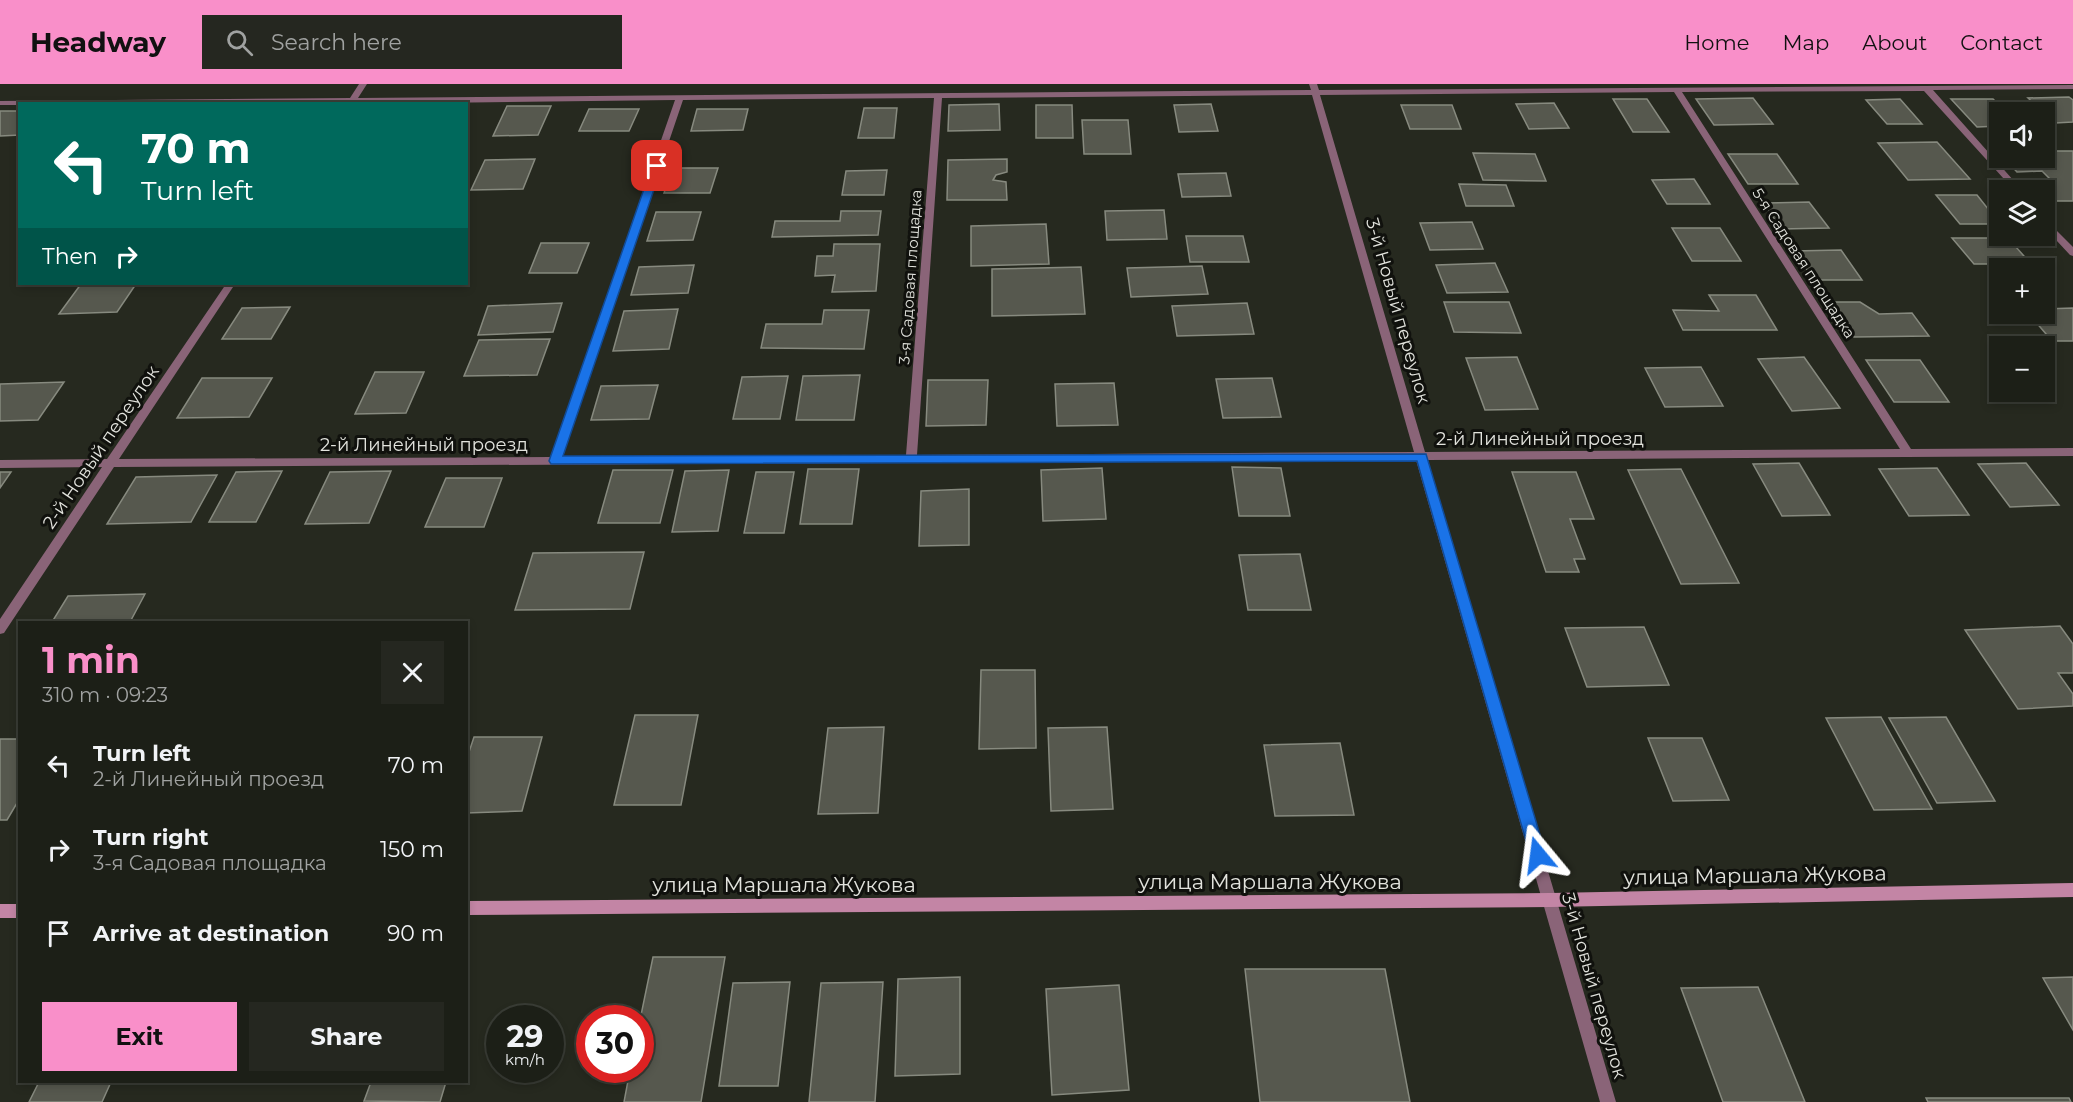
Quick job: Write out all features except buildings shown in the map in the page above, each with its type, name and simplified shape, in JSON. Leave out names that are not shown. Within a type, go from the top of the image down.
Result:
[{"type":"main road","name":"улица Маршала Жукова","points":[[468,908],[1551,900],[2073,890]]},
{"type":"main road","points":[[0,911],[18,911]]},
{"type":"street","points":[[351,102],[363,84]]},
{"type":"street","points":[[351,102],[938,96],[1315,88],[1676,90],[2073,87]]},
{"type":"street","name":"3-й Новый переулок","points":[[1315,88],[1608,1102]]},
{"type":"street","points":[[1926,88],[2009,180]]},
{"type":"street","name":"5-я Садовая площадка","points":[[1676,90],[1908,453]]},
{"type":"street","name":"3-я Садовая площадка","points":[[911,459],[938,96]]},
{"type":"street","points":[[555,461],[680,98]]},
{"type":"street","points":[[0,103],[18,103]]},
{"type":"street","points":[[2055,233],[2073,253]]},
{"type":"street","name":"2-й Новый переулок","points":[[0,629],[229,285]]},
{"type":"street","name":"2-й Линейный проезд","points":[[0,464],[2073,452]]},
{"type":"route","points":[[657,166],[555,461],[1422,457],[1538,855]]}]
